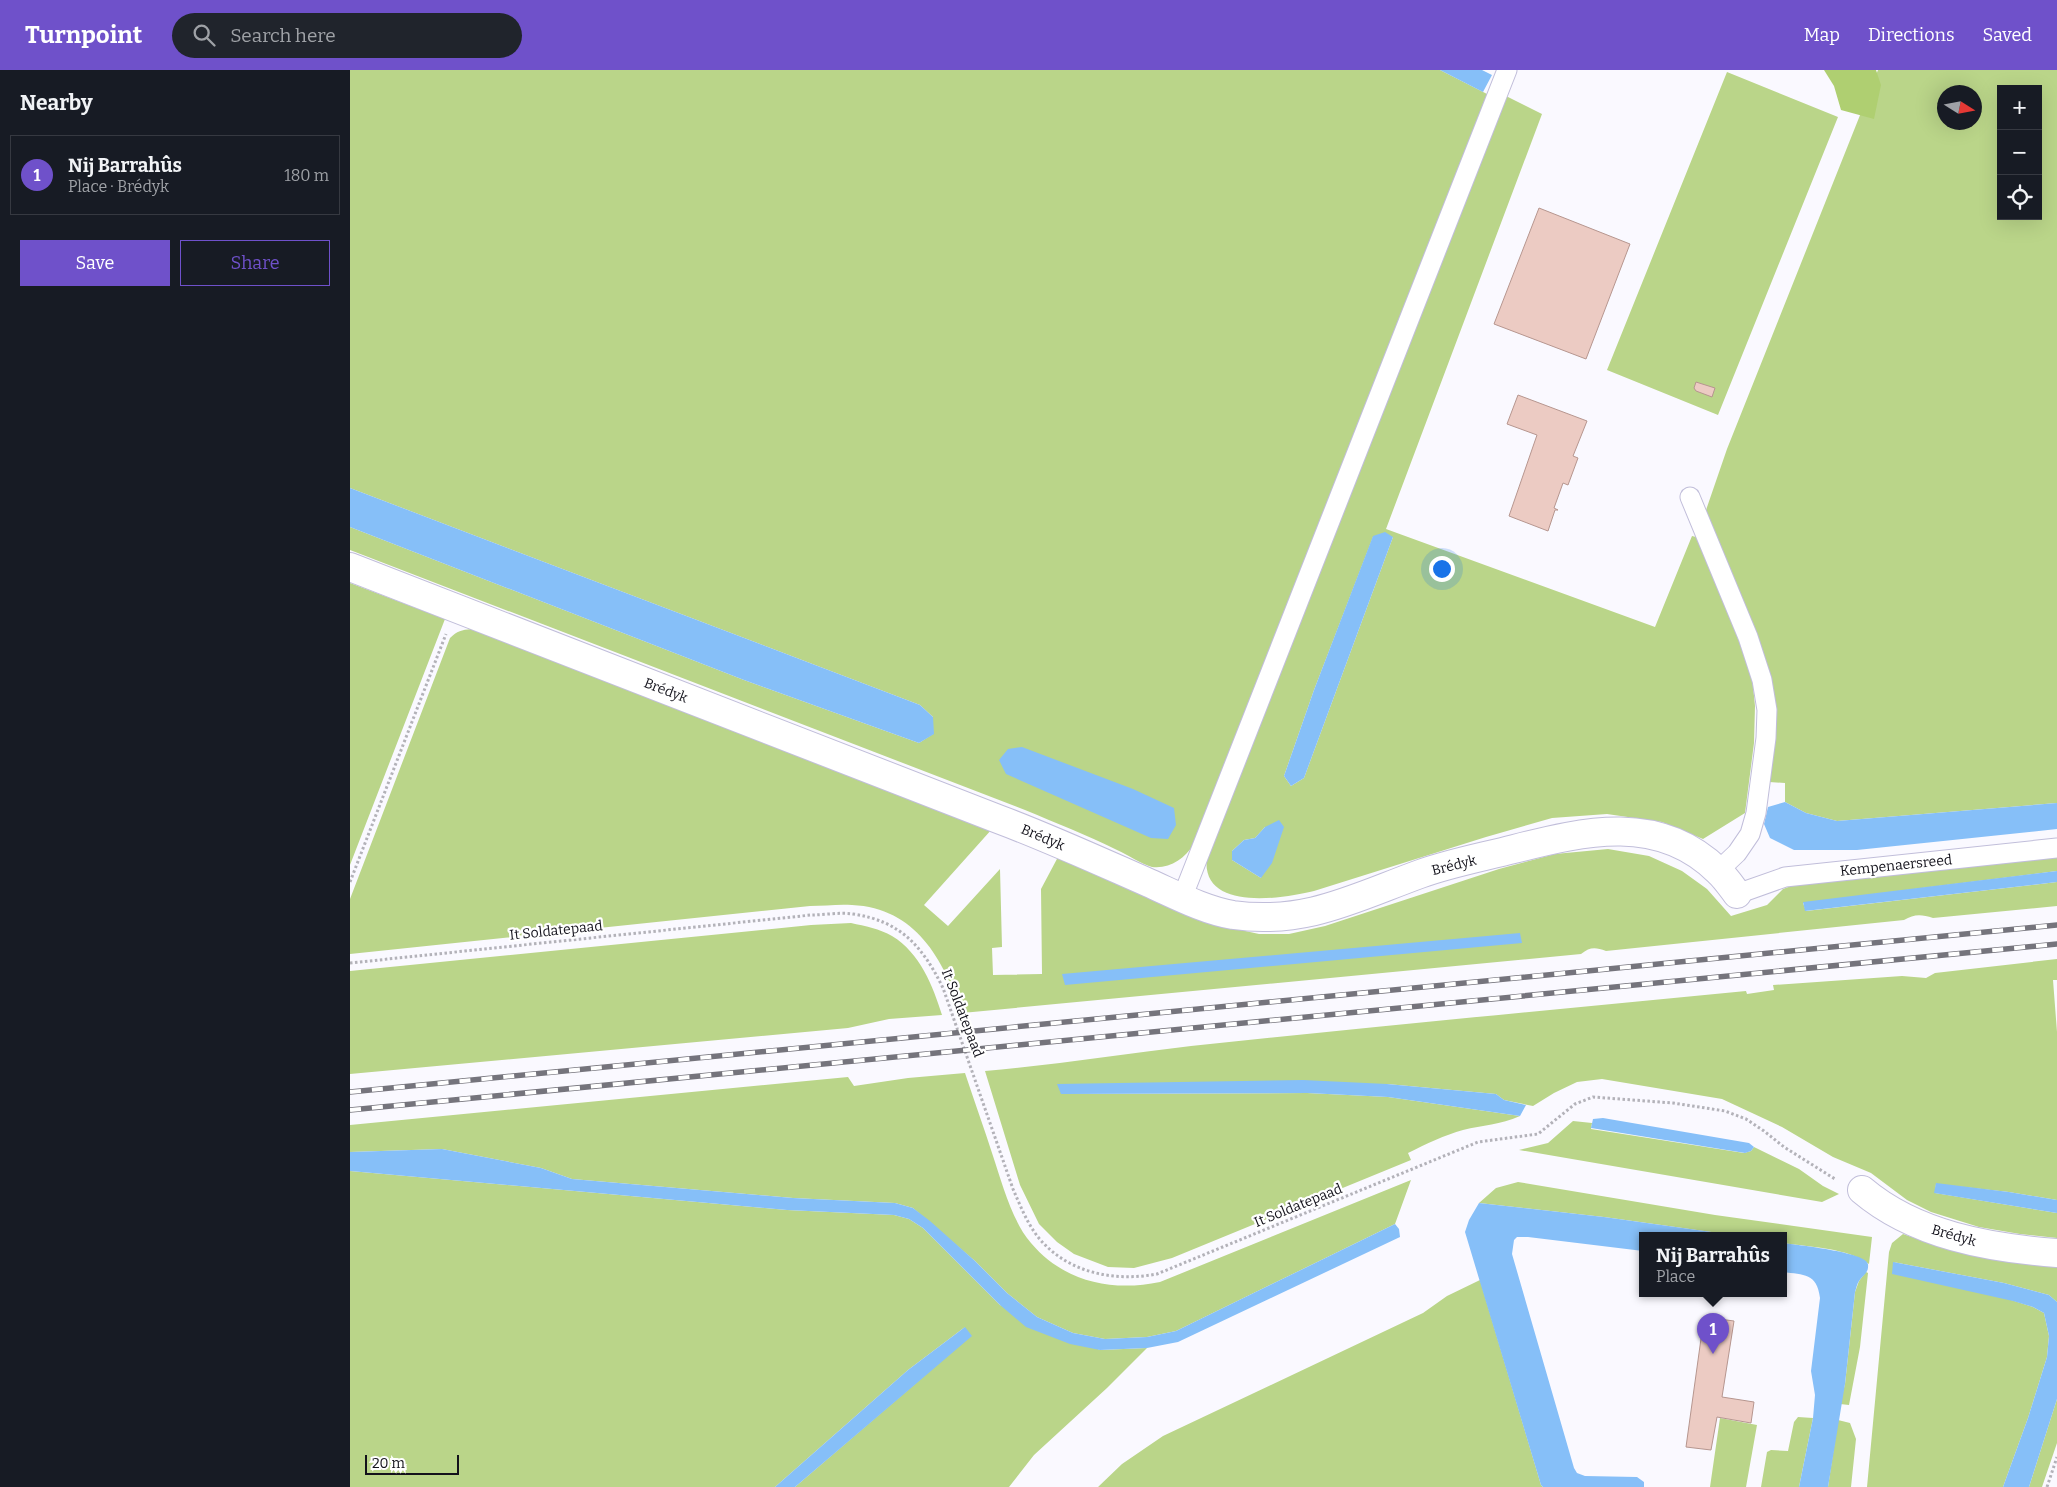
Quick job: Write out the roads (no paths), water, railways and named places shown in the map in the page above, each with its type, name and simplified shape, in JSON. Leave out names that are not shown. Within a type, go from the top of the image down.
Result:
[{"type":"street","name":"Brédyk","points":[[350,567],[1020,827],[1182,898],[1227,914],[1266,919],[1304,915],[1425,872],[1562,837],[1605,831],[1633,831],[1662,836],[1693,850],[1718,871],[1737,894]]},
{"type":"street","name":"Brédyk","points":[[1862,1190],[1892,1212],[1927,1228],[1976,1242],[2057,1253]]},
{"type":"lane","points":[[1182,898],[1507,70]]},
{"type":"lane","points":[[1690,497],[1748,637],[1762,680],[1767,710],[1766,738],[1756,813],[1750,834],[1737,853],[1718,871]]},
{"type":"lane","name":"Kempenaersreed","points":[[1737,894],[1786,877],[2057,848]]},
{"type":"water","points":[[1440,70],[1482,70],[1492,75],[1483,92]]},
{"type":"water","points":[[350,488],[920,705],[933,717],[934,734],[919,743],[744,680],[350,527]]},
{"type":"water","points":[[1385,532],[1393,537],[1304,778],[1291,786],[1284,776],[1314,690],[1373,536]]},
{"type":"water","points":[[1022,747],[1133,789],[1174,808],[1176,825],[1168,839],[1151,838],[1006,774],[999,760],[1008,749]]},
{"type":"water","points":[[1785,802],[1806,813],[1837,821],[2057,803],[2057,829],[1857,850],[1794,850],[1770,838],[1764,824],[1768,807]]},
{"type":"water","points":[[1279,820],[1284,827],[1272,863],[1261,878],[1232,860],[1232,851],[1244,840],[1255,838],[1265,827]]},
{"type":"water","points":[[2057,871],[2057,882],[1805,911],[1803,902]]},
{"type":"water","points":[[1520,933],[1522,943],[1065,985],[1062,974]]},
{"type":"water","points":[[1303,1080],[1387,1084],[1496,1094],[1504,1100],[1526,1105],[1520,1116],[1388,1097],[1307,1093],[1061,1094],[1057,1084]]},
{"type":"water","points":[[1603,1118],[1749,1143],[1754,1147],[1751,1151],[1745,1153],[1591,1128],[1593,1119]]},
{"type":"water","points":[[442,1149],[541,1168],[572,1179],[793,1198],[895,1203],[913,1208],[975,1261],[1007,1293],[1037,1317],[1073,1333],[1105,1339],[1147,1337],[1176,1331],[1395,1224],[1399,1229],[1400,1237],[1178,1342],[1147,1348],[1100,1350],[1070,1344],[1026,1327],[1000,1305],[923,1228],[909,1219],[894,1215],[787,1210],[350,1171],[350,1152]]},
{"type":"water","points":[[1936,1183],[2057,1200],[2057,1213],[1934,1193]]},
{"type":"water","points":[[1479,1203],[1604,1217],[1712,1232],[1639,1232],[1639,1251],[1528,1237],[1517,1237],[1514,1240],[1512,1254],[1574,1468],[1577,1473],[1585,1476],[1637,1477],[1644,1482],[1644,1487],[1543,1487],[1541,1485],[1465,1232],[1469,1220]]},
{"type":"water","points":[[1787,1244],[1815,1247],[1856,1256],[1868,1264],[1867,1272],[1858,1282],[1855,1292],[1845,1384],[1828,1487],[1799,1487],[1813,1418],[1815,1395],[1811,1371],[1820,1298],[1816,1284],[1813,1280],[1803,1275],[1787,1273]]},
{"type":"water","points":[[1893,1262],[2004,1283],[2049,1295],[2057,1302],[2057,1399],[2029,1487],[2003,1487],[2028,1418],[2047,1357],[2049,1336],[2044,1313],[2033,1307],[2013,1301],[1892,1274]]},
{"type":"water","points":[[965,1327],[972,1336],[795,1487],[775,1487],[908,1370]]},
{"type":"railway","points":[[350,1092],[2057,925]]},
{"type":"railway","points":[[350,1110],[2057,944]]},
{"type":"place","name":"Nij Barrahûs","points":[[1713,1354]]}]
